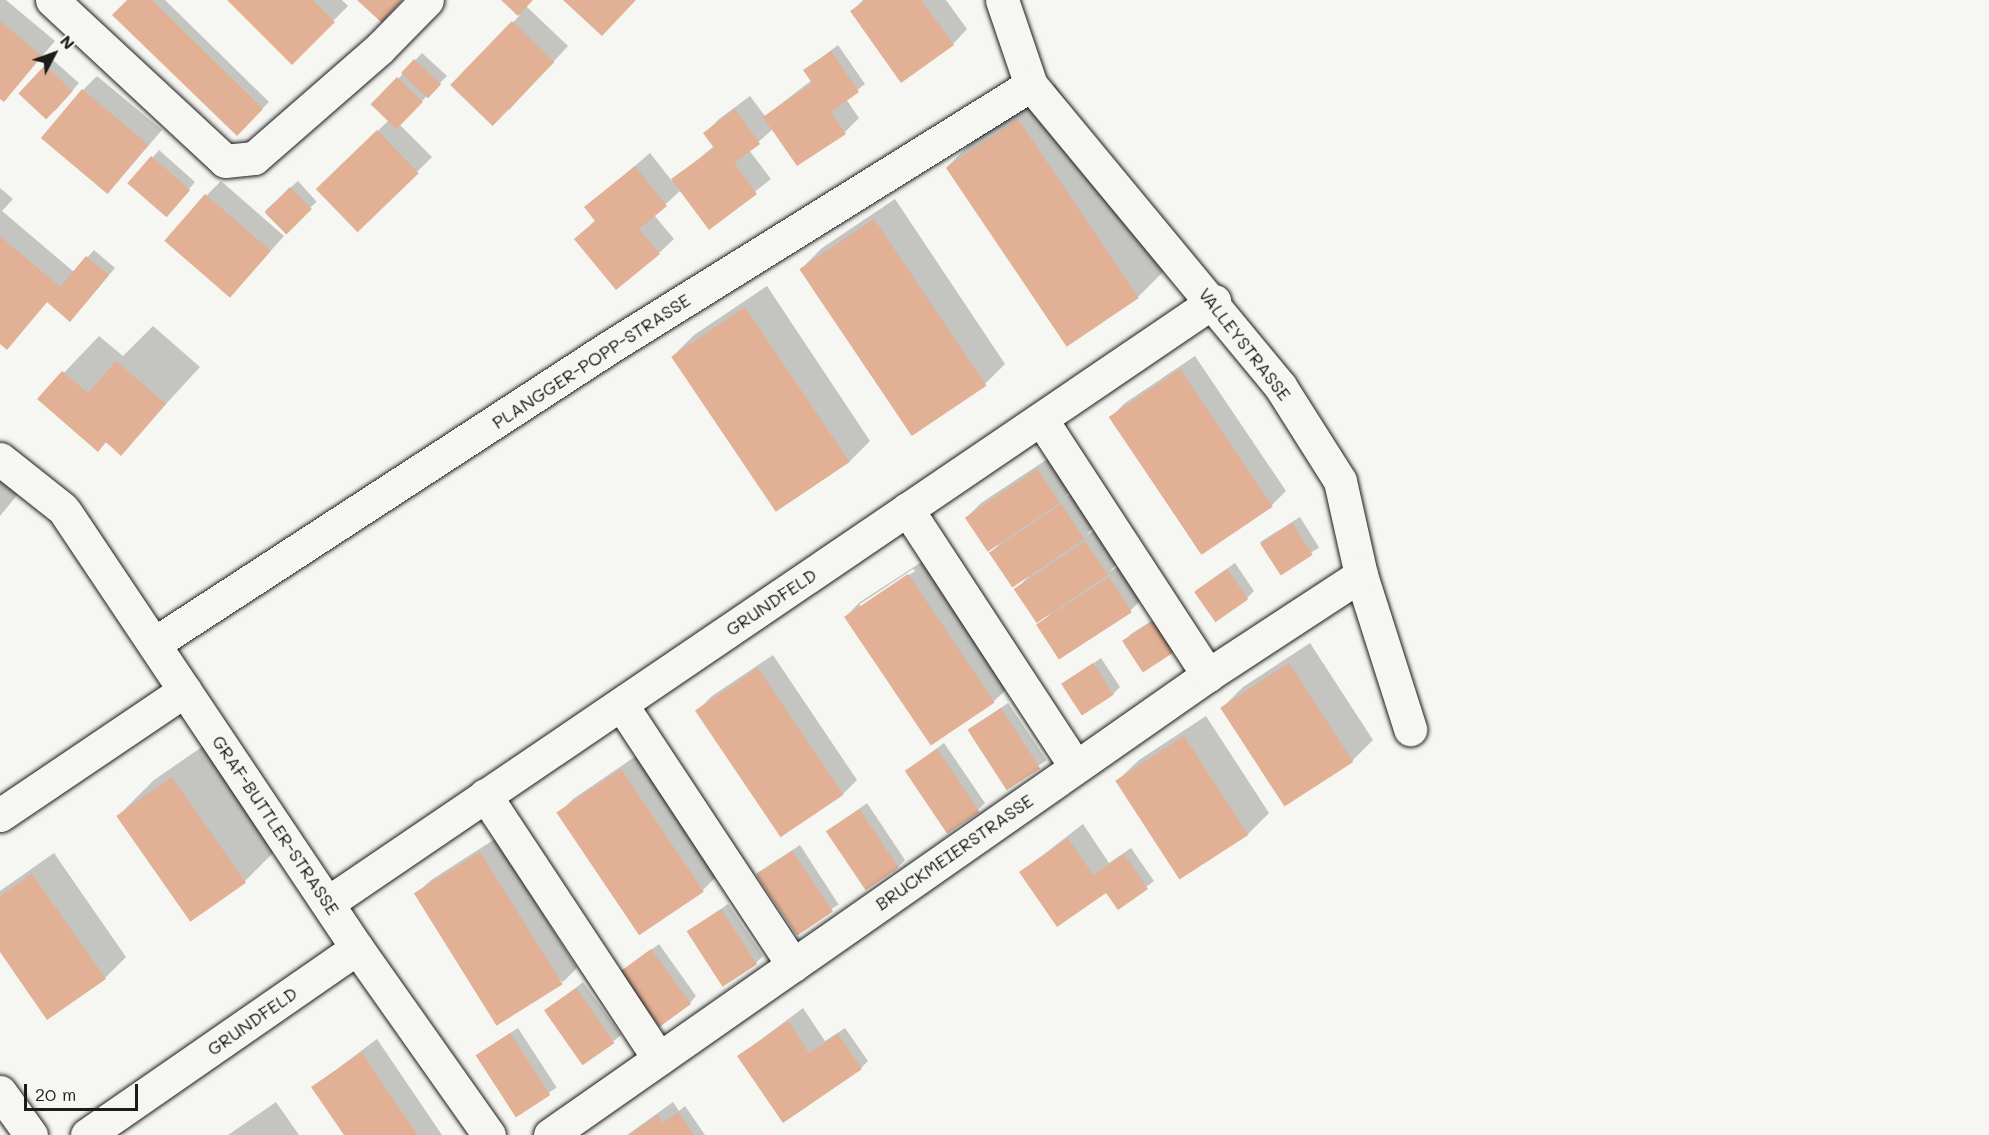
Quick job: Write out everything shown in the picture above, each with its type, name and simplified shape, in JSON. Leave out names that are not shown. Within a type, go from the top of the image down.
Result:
[{"type":"street","points":[[52,0],[225,161],[254,158],[380,48],[427,0]]},
{"type":"street","name":"VALLEYSTRASSE","points":[[1002,0],[1031,85],[1214,301],[1280,386],[1340,481],[1361,575],[1410,729]]},
{"type":"street","name":"PLANGGER-POPP-STRASSE","points":[[155,643],[609,348],[1031,85]]},
{"type":"street","name":"GRUNDFELD","points":[[329,902],[1214,301]]},
{"type":"street","points":[[1041,419],[1208,675]]},
{"type":"street","name":"GRAF-BUTTLER-STRASSE","points":[[0,459],[65,511],[329,902],[357,948],[489,1135]]},
{"type":"street","points":[[907,509],[1076,767]]},
{"type":"street","name":"BRUCKMEIERSTRASSE","points":[[550,1135],[1208,675],[1361,575]]},
{"type":"street","points":[[0,815],[184,690]]},
{"type":"street","points":[[621,704],[793,965]]},
{"type":"street","points":[[485,795],[659,1059]]},
{"type":"street","name":"GRUNDFELD","points":[[87,1135],[357,948]]},
{"type":"street","points":[[0,1092],[31,1135]]},
{"type":"building","points":[[127,0],[152,0],[263,109],[237,136],[112,15]]},
{"type":"building","points":[[227,0],[313,0],[335,22],[292,65]]},
{"type":"building","points":[[357,0],[402,0],[382,23]]},
{"type":"building","points":[[501,0],[533,0],[518,16]]},
{"type":"building","points":[[563,0],[636,0],[602,36]]},
{"type":"building","points":[[866,0],[921,0],[954,45],[901,83],[850,11]]},
{"type":"building","points":[[0,21],[42,56],[4,102],[0,99]]},
{"type":"building","points":[[512,21],[554,62],[493,126],[450,85]]},
{"type":"building","points":[[831,51],[859,92],[831,112],[846,134],[797,166],[763,117],[812,83],[803,70]]},
{"type":"building","points":[[414,59],[441,84],[428,98],[401,73]]},
{"type":"building","points":[[45,65],[73,91],[46,119],[18,94]]},
{"type":"building","points":[[397,77],[423,102],[396,129],[371,104]]},
{"type":"building","points":[[82,89],[149,145],[108,194],[41,138]]},
{"type":"building","points":[[735,109],[760,144],[734,163],[757,194],[709,230],[671,179],[714,148],[703,133]]},
{"type":"building","points":[[1018,119],[1139,298],[1067,347],[946,168]]},
{"type":"building","points":[[377,130],[419,173],[358,232],[316,189]]},
{"type":"building","points":[[151,156],[190,190],[167,217],[127,183]]},
{"type":"building","points":[[635,166],[667,206],[639,229],[660,254],[616,290],[574,239],[595,221],[584,207]]},
{"type":"building","points":[[290,187],[312,209],[286,234],[265,212]]},
{"type":"building","points":[[205,194],[271,251],[230,298],[164,241]]},
{"type":"building","points":[[874,219],[986,386],[912,436],[799,269]]},
{"type":"building","points":[[0,236],[60,287],[86,256],[109,275],[70,322],[47,302],[7,350],[0,344]]},
{"type":"building","points":[[745,307],[850,462],[776,512],[671,357]]},
{"type":"building","points":[[116,361],[166,404],[121,456],[106,442],[98,452],[37,399],[62,371],[88,393]]},
{"type":"building","points":[[1180,369],[1273,507],[1202,555],[1109,417]]},
{"type":"building","points":[[1037,469],[1060,503],[988,552],[965,518]]},
{"type":"building","points":[[1061,504],[1084,539],[1012,587],[989,553]]},
{"type":"building","points":[[1292,523],[1313,555],[1281,576],[1260,544]]},
{"type":"building","points":[[1085,541],[1108,575],[1037,623],[1014,589]]},
{"type":"building","points":[[1227,569],[1248,599],[1215,622],[1194,592]]},
{"type":"building","points":[[908,574],[995,703],[931,746],[844,617]]},
{"type":"building","points":[[1109,577],[1132,612],[1059,660],[1036,624]]},
{"type":"building","points":[[1154,620],[1175,652],[1143,673],[1122,641]]},
{"type":"building","points":[[1093,663],[1114,695],[1082,716],[1061,684]]},
{"type":"building","points":[[1289,663],[1353,762],[1284,807],[1220,708]]},
{"type":"building","points":[[758,668],[844,795],[781,837],[695,710]]},
{"type":"building","points":[[1001,708],[1040,768],[1007,790],[967,730]]},
{"type":"building","points":[[1184,736],[1248,835],[1179,880],[1115,781]]},
{"type":"building","points":[[937,749],[979,812],[947,834],[905,771]]},
{"type":"building","points":[[621,769],[704,892],[639,935],[556,813]]},
{"type":"building","points":[[172,777],[246,883],[190,922],[116,816]]},
{"type":"building","points":[[859,809],[899,868],[866,890],[826,831]]},
{"type":"building","points":[[1068,838],[1093,875],[1124,854],[1148,889],[1118,910],[1106,893],[1057,927],[1019,872]]},
{"type":"building","points":[[792,851],[833,912],[797,936],[756,875]]},
{"type":"building","points":[[480,852],[563,984],[497,1026],[414,893]]},
{"type":"building","points":[[32,874],[106,979],[47,1020],[0,952],[0,896]]},
{"type":"building","points":[[721,909],[757,964],[723,987],[687,931]]},
{"type":"building","points":[[651,949],[691,1004],[659,1027],[619,972]]},
{"type":"building","points":[[576,988],[614,1043],[582,1065],[544,1010]]},
{"type":"building","points":[[788,1021],[809,1053],[838,1034],[862,1069],[783,1123],[737,1056]]},
{"type":"building","points":[[510,1033],[550,1095],[516,1117],[476,1055]]},
{"type":"building","points":[[362,1052],[418,1135],[344,1135],[311,1087]]},
{"type":"building","points":[[678,1112],[694,1135],[629,1135],[658,1115],[663,1123]]}]
